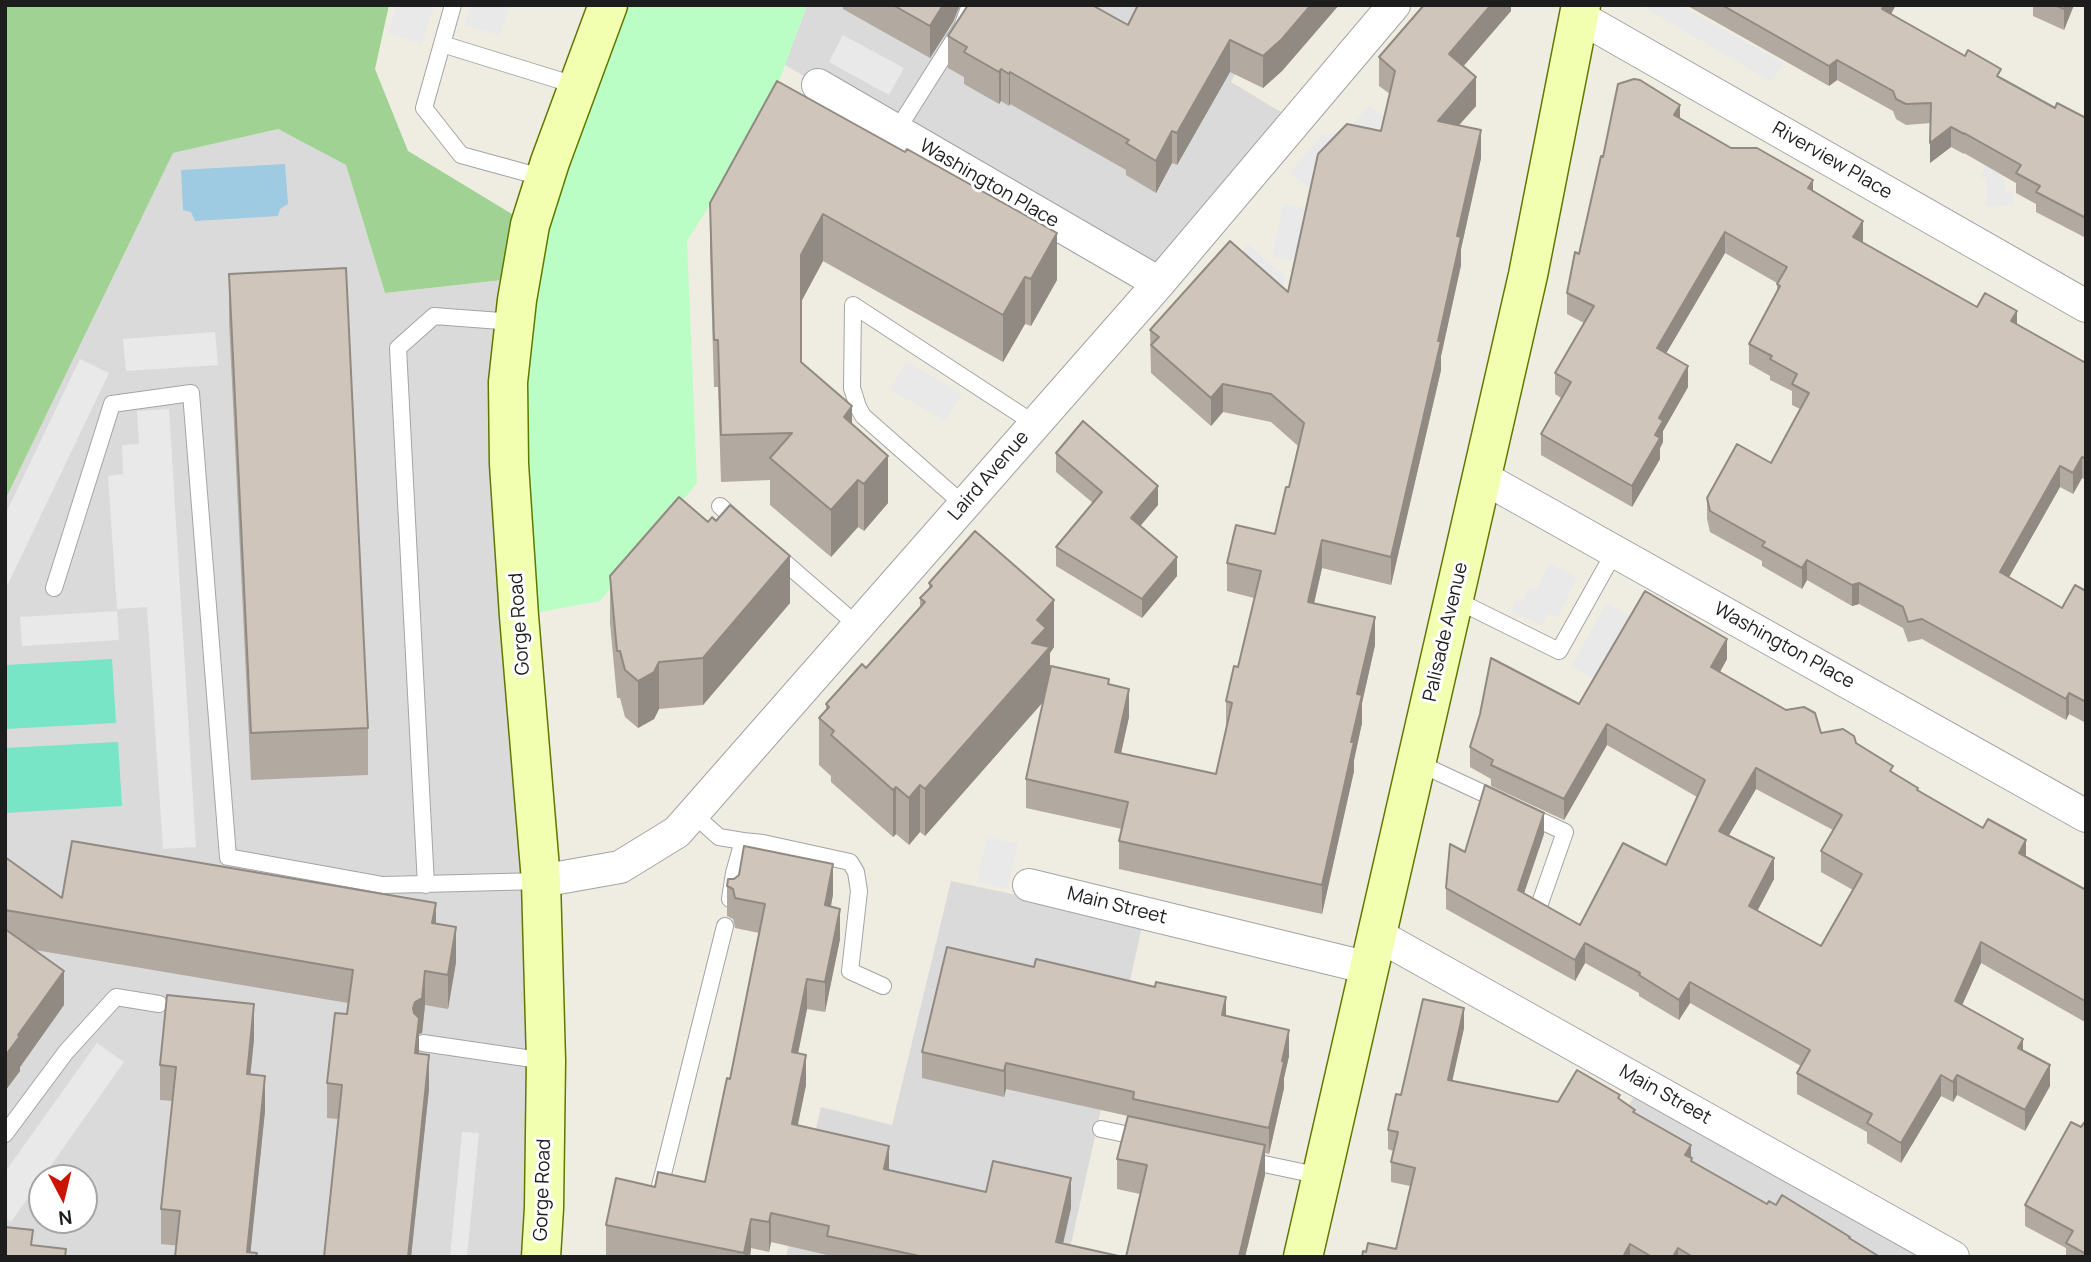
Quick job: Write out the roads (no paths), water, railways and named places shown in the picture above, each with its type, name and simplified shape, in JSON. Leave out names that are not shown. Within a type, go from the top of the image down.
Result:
[{"type":"main road","name":"Gorge Road","points":[[541,1257],[546,1061],[541,881],[519,616],[509,464],[508,382],[514,322],[530,225],[608,5]]},
{"type":"main road","name":"Palisade Avenue","points":[[1303,1257],[1528,275],[1580,11]]},
{"type":"street","name":"Laird Avenue","points":[[541,881],[620,867],[677,832],[1159,283],[1394,5]]},
{"type":"street","name":"Riverview Place","points":[[1580,11],[2086,306]]},
{"type":"street","name":"Washington Place","points":[[818,85],[1159,283]]},
{"type":"street","name":"Washington Place","points":[[1482,477],[2086,817]]},
{"type":"street","name":"Main Street","points":[[1029,885],[1372,951],[1953,1257]]},
{"type":"lane","points":[[453,5],[424,108],[461,155],[545,178]]},
{"type":"lane","points":[[897,131],[962,27],[970,5]]},
{"type":"lane","points":[[442,44],[578,86]]},
{"type":"lane","points":[[964,505],[863,416],[858,407],[852,388],[853,305],[1035,424]]},
{"type":"lane","points":[[426,885],[398,348],[434,316],[514,322]]},
{"type":"lane","points":[[54,588],[112,404],[191,393],[228,857],[383,885],[541,881]]},
{"type":"lane","points":[[720,506],[858,625]]},
{"type":"lane","points":[[1454,599],[1559,652],[1615,551]]},
{"type":"lane","points":[[1416,762],[1565,832],[1539,906]]},
{"type":"lane","points":[[692,813],[719,837],[763,843],[850,862],[856,872],[859,891],[850,971],[883,986]]},
{"type":"lane","points":[[730,899],[743,841]]},
{"type":"lane","points":[[659,1190],[725,926]]},
{"type":"lane","points":[[5,1135],[65,1052],[116,997],[159,1004]]},
{"type":"lane","points":[[423,1043],[546,1061]]},
{"type":"lane","points":[[1101,1129],[1166,1143]]},
{"type":"lane","points":[[1230,1156],[1321,1176]]},
{"type":"water","points":[[285,164],[288,204],[280,209],[278,216],[195,221],[191,212],[183,210],[181,170]]}]
